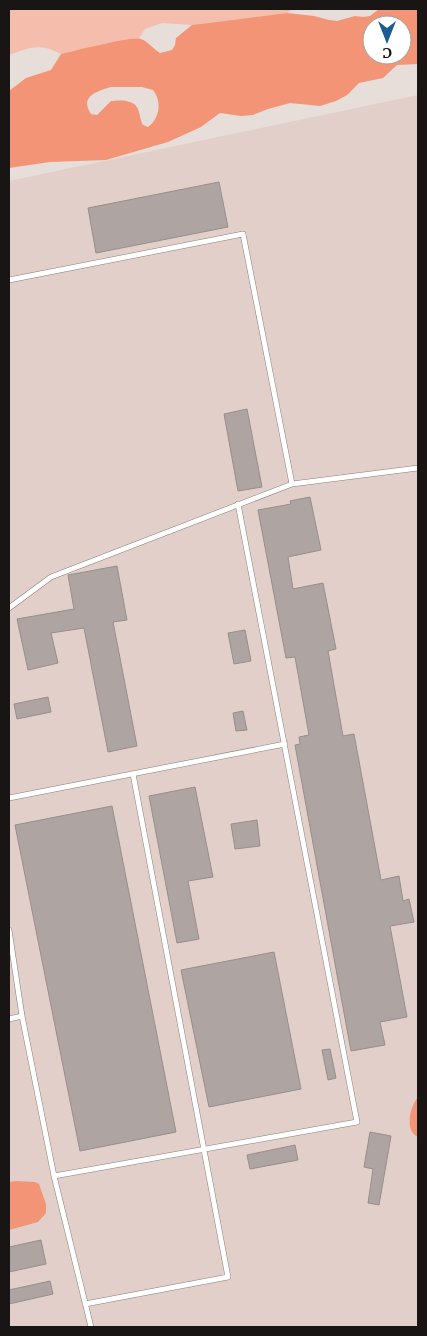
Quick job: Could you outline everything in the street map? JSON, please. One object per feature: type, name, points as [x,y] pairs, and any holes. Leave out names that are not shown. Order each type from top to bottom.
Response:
[{"type":"lane","points":[[9,280],[243,234],[292,484]]},
{"type":"lane","points":[[9,608],[51,577],[292,484],[418,468]]},
{"type":"lane","points":[[54,1176],[357,1122],[238,504]]},
{"type":"lane","points":[[9,798],[284,744]]},
{"type":"lane","points":[[86,1304],[228,1277],[133,774]]},
{"type":"lane","points":[[9,930],[22,1016],[54,1176],[91,1327]]},
{"type":"lane","points":[[9,1019],[22,1016]]},
{"type":"shaded area","points":[[9,9],[294,9],[287,13],[192,25],[162,23],[145,29],[139,38],[107,43],[61,54],[47,48],[35,47],[9,55]]},
{"type":"shaded area","points":[[379,9],[418,9],[418,64],[412,64],[412,15],[371,15]]},
{"type":"shaded area","points":[[287,13],[337,21],[355,16],[362,17],[362,65],[397,65],[383,78],[359,83],[347,95],[336,101],[320,106],[290,103],[253,115],[241,116],[220,113],[201,127],[168,142],[106,160],[50,162],[9,168],[9,91],[26,78],[51,70],[61,54],[135,39],[144,40],[160,53],[172,50],[176,38],[192,25]],"holes":[[[111,87],[142,87],[153,90],[159,104],[155,119],[148,127],[143,125],[138,109],[133,103],[118,100],[111,101],[97,115],[91,114],[88,108],[87,103],[92,95]]]},
{"type":"shaded area","points":[[418,95],[418,1327],[9,1327],[9,181]]},
{"type":"shaded area","points":[[418,1097],[418,1137],[411,1129],[410,1118]]},
{"type":"shaded area","points":[[9,1182],[39,1184],[46,1204],[46,1213],[38,1222],[9,1230]]},
{"type":"building","points":[[219,182],[228,227],[96,253],[88,208]]},
{"type":"building","points":[[247,409],[262,487],[238,491],[224,414]]},
{"type":"building","points":[[310,497],[321,550],[288,557],[293,589],[323,583],[336,649],[328,651],[343,736],[354,734],[381,880],[399,876],[403,901],[409,899],[414,922],[390,926],[407,1017],[380,1022],[385,1045],[351,1051],[295,745],[300,744],[299,737],[309,735],[295,657],[286,658],[258,510],[291,504],[290,501]]},
{"type":"building","points":[[117,566],[127,620],[113,622],[137,746],[108,752],[84,628],[51,633],[58,663],[28,670],[17,619],[74,609],[68,575]]},
{"type":"building","points":[[245,630],[251,661],[234,664],[228,633]]},
{"type":"building","points":[[48,697],[51,712],[17,719],[14,704]]},
{"type":"building","points":[[243,711],[247,730],[236,731],[233,713]]},
{"type":"building","points":[[195,787],[213,877],[188,881],[199,939],[177,943],[149,796]]},
{"type":"building","points":[[112,806],[176,1132],[80,1151],[15,825]]},
{"type":"building","points":[[257,820],[260,846],[235,849],[231,824]]},
{"type":"building","points":[[274,952],[301,1089],[209,1107],[181,970]]},
{"type":"building","points":[[330,1049],[336,1078],[328,1080],[322,1050]]},
{"type":"building","points":[[370,1132],[391,1136],[379,1205],[368,1203],[373,1169],[364,1167]]},
{"type":"building","points":[[295,1145],[298,1160],[250,1169],[247,1155]]},
{"type":"building","points":[[41,1240],[46,1264],[9,1272],[9,1247]]},
{"type":"building","points":[[50,1281],[53,1294],[9,1304],[9,1290]]}]
